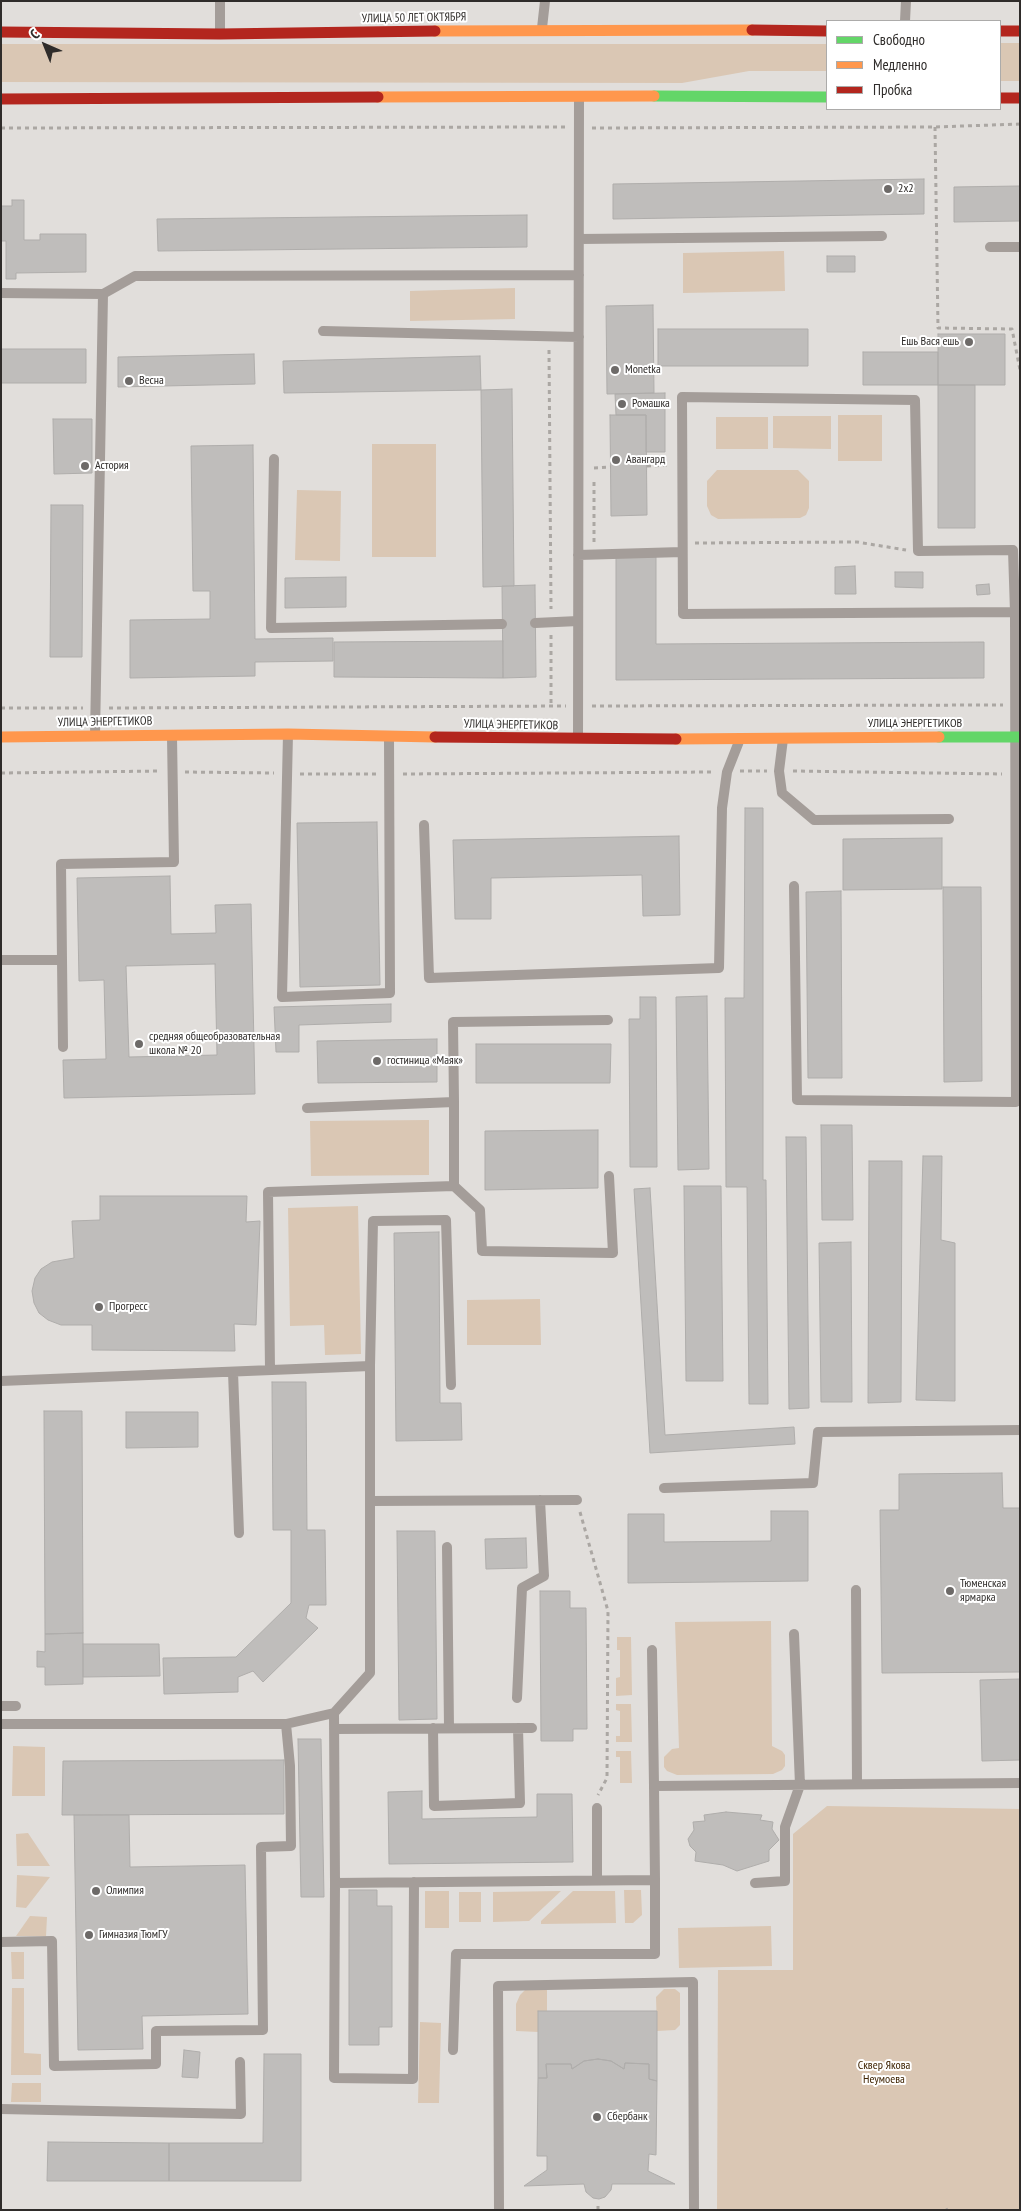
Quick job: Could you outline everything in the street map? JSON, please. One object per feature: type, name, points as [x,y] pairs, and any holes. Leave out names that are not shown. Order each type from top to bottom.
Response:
[{"type":"main road","name":"УЛИЦА 50 ЛЕТ ОКТЯБРЯ","points":[[1,32],[220,34],[542,30],[826,31]]},
{"type":"main road","points":[[1001,32],[1020,31]]},
{"type":"main road","points":[[1,99],[579,96],[826,97]]},
{"type":"main road","points":[[1001,98],[1020,98]]},
{"type":"main road","name":"УЛИЦА ЭНЕРГЕТИКОВ","points":[[1,737],[288,734],[578,739],[1017,737]]},
{"type":"lane","points":[[220,1],[220,34]]},
{"type":"lane","points":[[542,30],[545,1]]},
{"type":"lane","points":[[905,20],[906,1]]},
{"type":"lane","points":[[578,739],[579,96]]},
{"type":"lane","points":[[579,239],[882,236]]},
{"type":"lane","points":[[990,247],[1020,247]]},
{"type":"lane","points":[[1,293],[103,294],[135,276],[579,275]]},
{"type":"lane","points":[[95,737],[103,294]]},
{"type":"lane","points":[[323,331],[579,337]]},
{"type":"lane","points":[[794,886],[797,1100],[1016,1102],[1017,737],[1015,705],[1017,612],[1013,550],[918,551],[915,400],[682,398],[683,614],[1017,612]]},
{"type":"lane","points":[[274,459],[270,628],[502,624]]},
{"type":"lane","points":[[578,555],[682,548]]},
{"type":"lane","points":[[535,623],[578,621]]},
{"type":"lane","points":[[63,1047],[61,864],[174,862],[172,734]]},
{"type":"lane","points":[[288,734],[282,997],[390,993],[388,737]]},
{"type":"lane","points":[[424,825],[429,978],[719,968],[722,808],[728,772],[740,738]]},
{"type":"lane","points":[[783,738],[780,771],[782,793],[814,820],[950,819]]},
{"type":"lane","points":[[1,960],[62,960]]},
{"type":"lane","points":[[454,1186],[452,1022],[608,1020]]},
{"type":"lane","points":[[307,1108],[454,1102]]},
{"type":"lane","points":[[270,1370],[268,1192],[454,1186],[480,1210],[482,1251],[613,1253],[609,1176]]},
{"type":"lane","points":[[1,1724],[286,1724],[334,1713],[370,1673],[370,1366],[373,1221],[446,1220],[451,1385]]},
{"type":"lane","points":[[1,1381],[370,1366]]},
{"type":"lane","points":[[233,1372],[239,1533]]},
{"type":"lane","points":[[664,1488],[813,1483],[818,1432],[1020,1430]]},
{"type":"lane","points":[[517,1698],[522,1588],[544,1576],[540,1500]]},
{"type":"lane","points":[[371,1501],[577,1500]]},
{"type":"lane","points":[[447,1547],[448,1728]]},
{"type":"lane","points":[[856,1590],[857,1784]]},
{"type":"lane","points":[[755,1883],[785,1881],[785,1827],[800,1785],[794,1634]]},
{"type":"lane","points":[[452,2050],[456,1954],[655,1954],[652,1650]]},
{"type":"lane","points":[[1,1706],[16,1706]]},
{"type":"lane","points":[[334,1713],[334,2078],[413,2079],[414,1882]]},
{"type":"lane","points":[[1,1942],[52,1941],[54,2066],[156,2064],[156,2031],[263,2030],[261,1847],[291,1846],[290,1766],[286,1724]]},
{"type":"lane","points":[[433,1728],[434,1806],[520,1804],[518,1728]]},
{"type":"lane","points":[[334,1729],[532,1728]]},
{"type":"lane","points":[[654,1786],[1020,1783]]},
{"type":"lane","points":[[597,1808],[597,1880]]},
{"type":"lane","points":[[335,1883],[655,1880]]},
{"type":"lane","points":[[499,2210],[498,1986],[693,1982],[694,2210]]},
{"type":"lane","points":[[1,2109],[241,2114],[240,2062]]},
{"type":"path","points":[[1,128],[935,127],[1020,124]]},
{"type":"path","points":[[935,127],[938,328],[1012,329],[1020,370]]},
{"type":"path","points":[[549,337],[551,707]]},
{"type":"path","points":[[647,466],[682,465]]},
{"type":"path","points":[[594,468],[610,467]]},
{"type":"path","points":[[682,548],[857,542],[918,551]]},
{"type":"path","points":[[1,708],[1015,705]]},
{"type":"path","points":[[1,773],[174,771],[388,774],[780,771],[1016,774]]},
{"type":"path","points":[[577,1500],[608,1611],[608,1778],[598,1795],[597,1808]]},
{"type":"path","points":[[598,2204],[598,2210]]},
{"type":"green space","points":[[1001,43],[1020,43],[1020,81],[1001,81]]},
{"type":"green space","points":[[1,44],[826,44],[826,71],[749,71],[682,83],[1,82]]},
{"type":"green space","points":[[784,251],[785,291],[683,293],[683,253]]},
{"type":"green space","points":[[515,288],[515,319],[410,321],[410,291]]},
{"type":"green space","points":[[838,415],[882,415],[882,461],[838,461]]},
{"type":"green space","points":[[773,416],[831,416],[831,449],[773,448]]},
{"type":"green space","points":[[716,417],[768,417],[768,449],[716,449]]},
{"type":"green space","points":[[372,444],[436,444],[436,557],[372,557]]},
{"type":"green space","points":[[717,470],[798,470],[809,481],[809,508],[806,515],[800,518],[718,519],[711,515],[707,506],[707,481]]},
{"type":"green space","points":[[297,490],[341,491],[340,561],[295,560]]},
{"type":"green space","points":[[429,1120],[429,1175],[311,1176],[310,1121]]},
{"type":"green space","points":[[358,1206],[361,1354],[325,1355],[324,1325],[290,1326],[288,1208]]},
{"type":"green space","points":[[540,1299],[541,1345],[467,1345],[467,1300]]},
{"type":"green space","points":[[771,1621],[772,1746],[782,1751],[785,1755],[785,1766],[782,1770],[773,1774],[677,1775],[667,1771],[664,1767],[664,1757],[672,1749],[679,1748],[675,1622]]},
{"type":"green space","points":[[617,1637],[631,1637],[632,1695],[616,1696],[616,1678],[620,1677],[620,1650],[617,1650]]},
{"type":"green space","points":[[616,1704],[631,1704],[632,1742],[616,1742],[616,1736],[620,1736],[620,1711],[616,1710]]},
{"type":"green space","points":[[13,1746],[45,1747],[45,1796],[12,1796]]},
{"type":"green space","points":[[616,1751],[631,1751],[632,1783],[620,1783],[620,1757],[616,1757]]},
{"type":"green space","name":"Сквер Якова Неумоева","points":[[827,1806],[1020,1809],[1020,2210],[717,2210],[718,1970],[793,1970],[793,1834]]},
{"type":"green space","points":[[28,1833],[50,1866],[17,1866],[16,1834]]},
{"type":"green space","points":[[17,1875],[50,1877],[26,1908],[16,1907]]},
{"type":"green space","points":[[624,1890],[641,1890],[642,1915],[633,1923],[625,1923]]},
{"type":"green space","points":[[425,1891],[449,1891],[449,1928],[425,1928]]},
{"type":"green space","points":[[561,1891],[529,1921],[493,1922],[493,1892]]},
{"type":"green space","points":[[573,1891],[615,1891],[616,1923],[541,1924],[541,1921]]},
{"type":"green space","points":[[459,1892],[481,1892],[481,1922],[459,1922]]},
{"type":"green space","points":[[30,1916],[47,1917],[46,1936],[16,1936]]},
{"type":"green space","points":[[771,1926],[772,1966],[679,1968],[678,1928]]},
{"type":"green space","points":[[11,1952],[24,1952],[24,1979],[12,1979]]},
{"type":"green space","points":[[12,1988],[24,1988],[24,2053],[41,2054],[41,2075],[11,2075]]},
{"type":"green space","points":[[664,1989],[675,1989],[680,1993],[680,2025],[675,2030],[657,2031],[656,1997]]},
{"type":"green space","points":[[525,1990],[547,1990],[547,2011],[538,2011],[539,2032],[516,2031],[516,2004],[520,1995]]},
{"type":"green space","points":[[420,2022],[441,2023],[439,2103],[418,2103]]},
{"type":"green space","points":[[12,2083],[41,2083],[41,2102],[11,2102]]},
{"type":"building","points":[[924,179],[924,214],[613,219],[613,184]]},
{"type":"building","points":[[1020,186],[1020,221],[954,222],[954,187]]},
{"type":"building","points":[[12,200],[24,200],[24,240],[40,240],[40,234],[86,234],[86,272],[16,273],[16,279],[6,279],[6,241],[1,241],[1,206],[12,206]]},
{"type":"building","points":[[527,215],[527,247],[158,251],[157,219]]},
{"type":"building","points":[[827,256],[855,256],[855,272],[827,272]]},
{"type":"building","points":[[653,305],[654,393],[607,394],[606,306]]},
{"type":"building","points":[[658,329],[808,329],[808,366],[658,366]]},
{"type":"building","points":[[938,334],[1005,334],[1005,385],[938,385]]},
{"type":"building","points":[[1,349],[86,349],[86,383],[1,383]]},
{"type":"building","points":[[863,352],[938,352],[938,385],[863,385]]},
{"type":"building","points":[[254,354],[255,384],[118,387],[118,357]]},
{"type":"building","points":[[480,356],[481,390],[284,393],[283,361]]},
{"type":"building","points":[[938,385],[975,385],[975,528],[938,528]]},
{"type":"building","points":[[512,389],[514,586],[483,587],[481,390]]},
{"type":"building","points":[[665,393],[665,452],[646,452],[646,415],[616,415],[615,394]]},
{"type":"building","points":[[610,415],[646,415],[647,515],[611,516]]},
{"type":"building","points":[[53,419],[92,419],[92,473],[54,474]]},
{"type":"building","points":[[253,445],[255,639],[333,638],[333,661],[255,662],[255,676],[130,678],[130,620],[210,619],[210,591],[193,591],[191,446]]},
{"type":"building","points":[[51,505],[83,505],[82,657],[50,657]]},
{"type":"building","points":[[616,557],[656,557],[656,644],[984,642],[984,678],[616,680]]},
{"type":"building","points":[[855,566],[856,594],[835,594],[835,567]]},
{"type":"building","points":[[895,572],[923,572],[923,588],[895,587]]},
{"type":"building","points":[[346,577],[346,607],[285,608],[285,578]]},
{"type":"building","points":[[989,584],[990,594],[977,595],[976,585]]},
{"type":"building","points":[[535,585],[536,677],[503,678],[502,586]]},
{"type":"building","points":[[503,641],[503,678],[334,677],[334,642]]},
{"type":"building","points":[[745,808],[763,808],[763,1180],[766,1180],[768,1404],[749,1404],[747,1187],[726,1187],[725,998],[744,998]]},
{"type":"building","points":[[377,822],[380,985],[300,987],[297,823]]},
{"type":"building","points":[[679,836],[680,915],[643,916],[642,875],[491,878],[491,919],[455,919],[453,840]]},
{"type":"building","points":[[942,838],[942,889],[843,890],[843,839]]},
{"type":"building","points":[[170,876],[171,934],[216,933],[215,905],[251,904],[255,1094],[64,1098],[63,1060],[106,1059],[104,980],[79,981],[77,878]],"holes":[[[215,964],[217,1055],[129,1057],[126,966]]]},
{"type":"building","points":[[943,887],[981,887],[982,1081],[944,1082]]},
{"type":"building","points":[[841,891],[842,1078],[808,1078],[806,892]]},
{"type":"building","points":[[707,996],[709,1169],[678,1170],[676,997]]},
{"type":"building","points":[[640,997],[656,997],[657,1167],[630,1167],[629,1019],[640,1019]]},
{"type":"building","points":[[391,1004],[391,1022],[299,1025],[299,1052],[276,1052],[274,1007]]},
{"type":"building","name":"гостиница «Маяк»","points":[[437,1039],[437,1082],[318,1083],[317,1041]]},
{"type":"building","points":[[476,1044],[611,1044],[610,1083],[476,1083]]},
{"type":"building","points":[[821,1125],[852,1125],[853,1220],[822,1220]]},
{"type":"building","points":[[598,1130],[598,1188],[485,1190],[485,1131]]},
{"type":"building","points":[[786,1137],[806,1137],[809,1408],[789,1409]]},
{"type":"building","points":[[923,1156],[942,1156],[941,1240],[955,1243],[955,1401],[916,1400]]},
{"type":"building","points":[[869,1161],[902,1161],[901,1402],[868,1403]]},
{"type":"building","points":[[684,1186],[721,1186],[723,1381],[686,1381]]},
{"type":"building","points":[[650,1188],[665,1435],[794,1427],[795,1444],[650,1453],[634,1189]]},
{"type":"building","points":[[100,1196],[247,1196],[246,1222],[260,1221],[256,1325],[234,1324],[235,1351],[92,1350],[92,1325],[61,1325],[48,1320],[39,1313],[34,1303],[32,1291],[35,1278],[41,1269],[52,1262],[74,1258],[72,1221],[100,1220]]},
{"type":"building","points":[[439,1232],[440,1403],[461,1403],[462,1440],[396,1441],[394,1233]]},
{"type":"building","points":[[851,1242],[852,1402],[821,1402],[819,1243]]},
{"type":"building","points":[[272,1382],[306,1382],[307,1530],[325,1530],[326,1605],[309,1605],[306,1618],[318,1628],[263,1682],[253,1671],[238,1677],[238,1692],[164,1694],[163,1658],[236,1657],[291,1603],[291,1530],[273,1530]]},
{"type":"building","points":[[44,1411],[82,1411],[83,1633],[45,1634]]},
{"type":"building","points":[[126,1412],[198,1412],[198,1447],[126,1448]]},
{"type":"building","name":"Тюменская ярмарка","points":[[1002,1473],[1003,1508],[1020,1508],[1020,1672],[882,1673],[880,1510],[899,1510],[899,1474]]},
{"type":"building","points":[[771,1511],[808,1511],[808,1581],[628,1583],[628,1514],[664,1514],[664,1542],[771,1541]]},
{"type":"building","points":[[397,1531],[435,1531],[437,1719],[399,1720]]},
{"type":"building","points":[[526,1538],[527,1568],[486,1569],[485,1539]]},
{"type":"building","points":[[540,1591],[570,1591],[570,1608],[586,1608],[587,1729],[573,1729],[573,1741],[541,1741]]},
{"type":"building","points":[[83,1633],[83,1684],[45,1685],[45,1667],[37,1667],[37,1651],[45,1652],[45,1634]]},
{"type":"building","points":[[83,1644],[159,1644],[160,1676],[83,1677]]},
{"type":"building","points":[[1020,1679],[1020,1760],[982,1761],[980,1680]]},
{"type":"building","points":[[298,1739],[321,1739],[324,1897],[301,1897]]},
{"type":"building","points":[[284,1760],[284,1814],[62,1815],[63,1761]]},
{"type":"building","points":[[422,1791],[422,1819],[537,1817],[537,1794],[572,1794],[573,1862],[389,1864],[388,1792]]},
{"type":"building","points":[[726,1812],[762,1815],[760,1820],[773,1822],[772,1829],[779,1840],[769,1850],[769,1861],[737,1871],[723,1865],[695,1861],[696,1852],[690,1846],[688,1839],[694,1830],[693,1822],[705,1821],[704,1815]]},
{"type":"building","points":[[74,1815],[129,1815],[130,1867],[245,1865],[248,2014],[142,2016],[143,2049],[78,2050]]},
{"type":"building","points":[[349,1890],[377,1890],[377,1906],[392,1906],[392,2027],[379,2027],[379,2045],[349,2045]]},
{"type":"building","points":[[538,2011],[657,2011],[657,2081],[649,2079],[649,2064],[625,2063],[624,2069],[611,2061],[598,2059],[584,2061],[572,2069],[571,2064],[546,2064],[547,2078],[538,2078]]},
{"type":"building","points":[[184,2050],[200,2052],[198,2078],[182,2077]]},
{"type":"building","points":[[264,2054],[301,2054],[301,2181],[169,2181],[169,2143],[263,2143]]},
{"type":"building","name":"Сбербанк","points":[[598,2059],[611,2061],[624,2069],[625,2063],[649,2064],[649,2079],[657,2081],[656,2155],[649,2154],[648,2171],[675,2184],[612,2184],[611,2190],[605,2197],[599,2199],[593,2198],[586,2192],[584,2184],[524,2186],[547,2170],[547,2156],[537,2156],[538,2078],[547,2078],[546,2064],[571,2064],[572,2069],[584,2061]]},
{"type":"building","points":[[48,2142],[169,2143],[169,2181],[47,2181]]},
{"type":"traffic: fast","points":[[654,96],[826,97]]},
{"type":"traffic: fast","points":[[939,737],[1020,737]]},
{"type":"traffic: slow","points":[[435,31],[752,30]]},
{"type":"traffic: slow","points":[[378,97],[654,96]]},
{"type":"traffic: slow","points":[[1,737],[288,734],[435,737]]},
{"type":"traffic: slow","points":[[676,739],[939,737]]},
{"type":"traffic: jam","points":[[752,30],[826,31]]},
{"type":"traffic: jam","points":[[1,32],[220,34],[435,31]]},
{"type":"traffic: jam","points":[[1001,31],[1020,31]]},
{"type":"traffic: jam","points":[[1,99],[378,97]]},
{"type":"traffic: jam","points":[[1001,98],[1020,98]]},
{"type":"traffic: jam","points":[[435,737],[676,739]]},
{"type":"place","name":"2х2","points":[[888,189]]},
{"type":"place","name":"Ешь Вася ешь","points":[[969,342]]},
{"type":"place","name":"Monetka","points":[[615,370]]},
{"type":"place","name":"Весна","points":[[129,381]]},
{"type":"place","name":"Ромашка","points":[[622,404]]},
{"type":"place","name":"Авангард","points":[[616,460]]},
{"type":"place","name":"Астория","points":[[85,466]]},
{"type":"place","name":"средняя общеобразовательная школа № 20","points":[[139,1044]]},
{"type":"place","name":"гостиница «Маяк»","points":[[377,1061]]},
{"type":"place","name":"Прогресс","points":[[99,1307]]},
{"type":"place","name":"Тюменская ярмарка","points":[[950,1591]]},
{"type":"place","name":"Олимпия","points":[[96,1891]]},
{"type":"place","name":"Гимназия ТюмГУ","points":[[89,1935]]},
{"type":"place","name":"Сбербанк","points":[[597,2117]]}]
